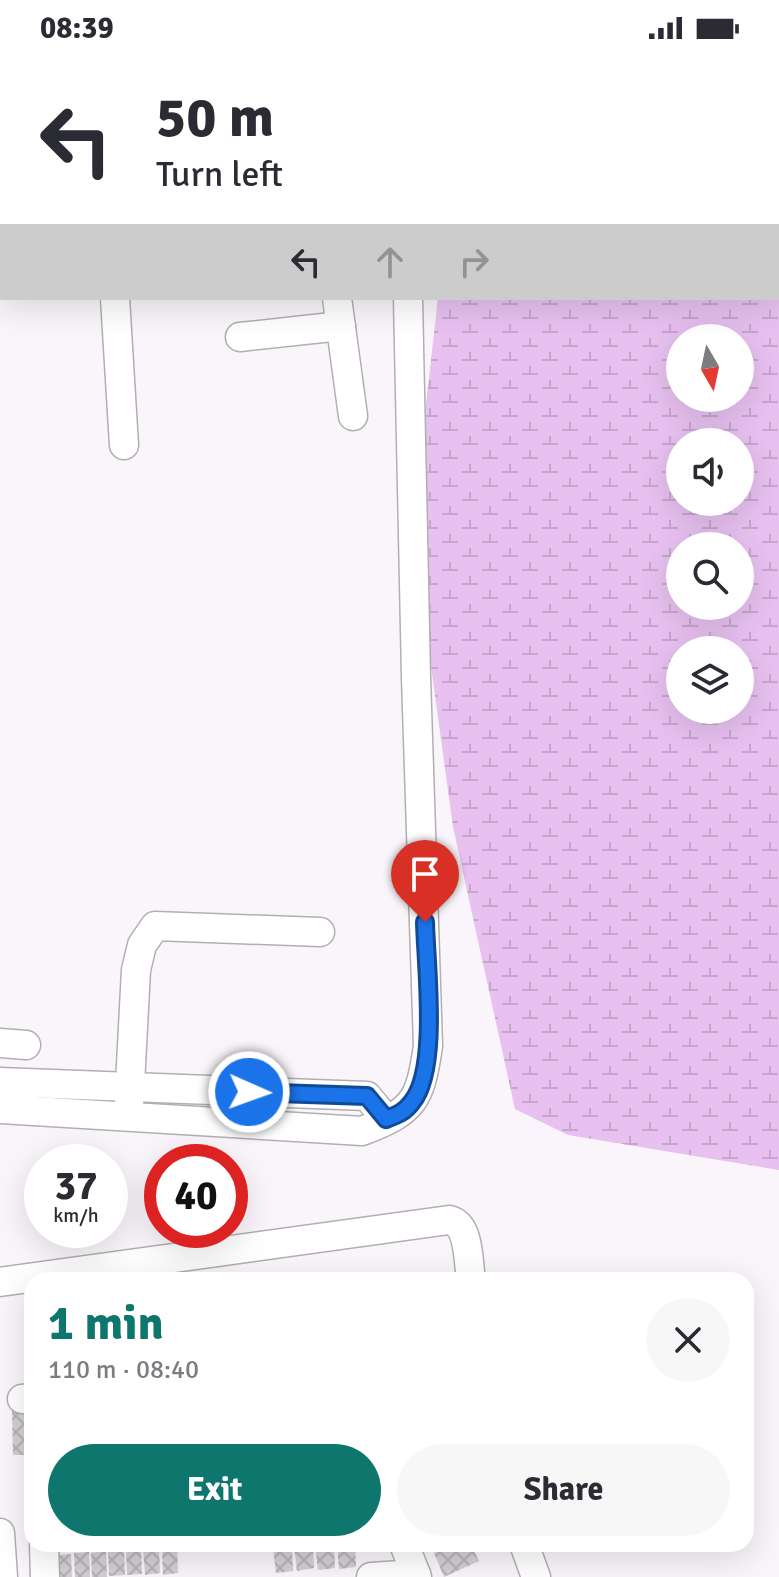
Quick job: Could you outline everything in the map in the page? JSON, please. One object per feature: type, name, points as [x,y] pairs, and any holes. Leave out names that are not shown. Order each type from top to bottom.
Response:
[{"type":"street","points":[[115,300],[124,445]]},
{"type":"street","points":[[337,300],[353,416]]},
{"type":"street","points":[[0,1109],[362,1131],[400,1115],[414,1101],[423,1079],[428,1046],[408,300]]},
{"type":"street","points":[[240,337],[341,326]]},
{"type":"street","points":[[128,1117],[136,970],[142,945],[155,926],[320,932]]},
{"type":"street","points":[[0,1082],[367,1096],[386,1119]]},
{"type":"street","points":[[72,1272],[449,1220],[462,1227],[470,1272]]},
{"type":"street","points":[[0,1282],[24,1279]]},
{"type":"street","points":[[0,1533],[3,1577]]},
{"type":"street","points":[[44,1552],[45,1577]]},
{"type":"street","points":[[371,1577],[417,1576],[407,1552]]},
{"type":"street","points":[[527,1552],[536,1577]]},
{"type":"green space","points":[[438,300],[779,300],[779,1170],[568,1135],[515,1109],[453,827],[412,527]]},
{"type":"building","points":[[24,1409],[24,1455],[13,1455],[12,1410]]},
{"type":"building","points":[[89,1552],[90,1577],[75,1577],[74,1553]]},
{"type":"building","points":[[106,1552],[107,1577],[92,1577],[91,1553]]},
{"type":"building","points":[[108,1552],[124,1552],[125,1575],[109,1576]]},
{"type":"building","points":[[126,1552],[141,1552],[142,1574],[127,1575]]},
{"type":"building","points":[[143,1552],[159,1552],[160,1573],[145,1575]]},
{"type":"building","points":[[162,1552],[177,1552],[178,1573],[163,1575]]},
{"type":"building","points":[[273,1552],[292,1552],[293,1571],[276,1573]]},
{"type":"building","points":[[295,1552],[313,1552],[314,1568],[297,1571]]},
{"type":"building","points":[[316,1552],[334,1552],[335,1568],[318,1570]]},
{"type":"building","points":[[338,1552],[355,1552],[356,1567],[339,1569]]},
{"type":"building","points":[[475,1552],[479,1561],[444,1577],[434,1553]]},
{"type":"building","points":[[71,1554],[72,1577],[57,1577],[56,1555]]},
{"type":"route","points":[[249,1092],[367,1096],[386,1119],[400,1115],[414,1101],[423,1079],[428,1046],[425,922]]}]
